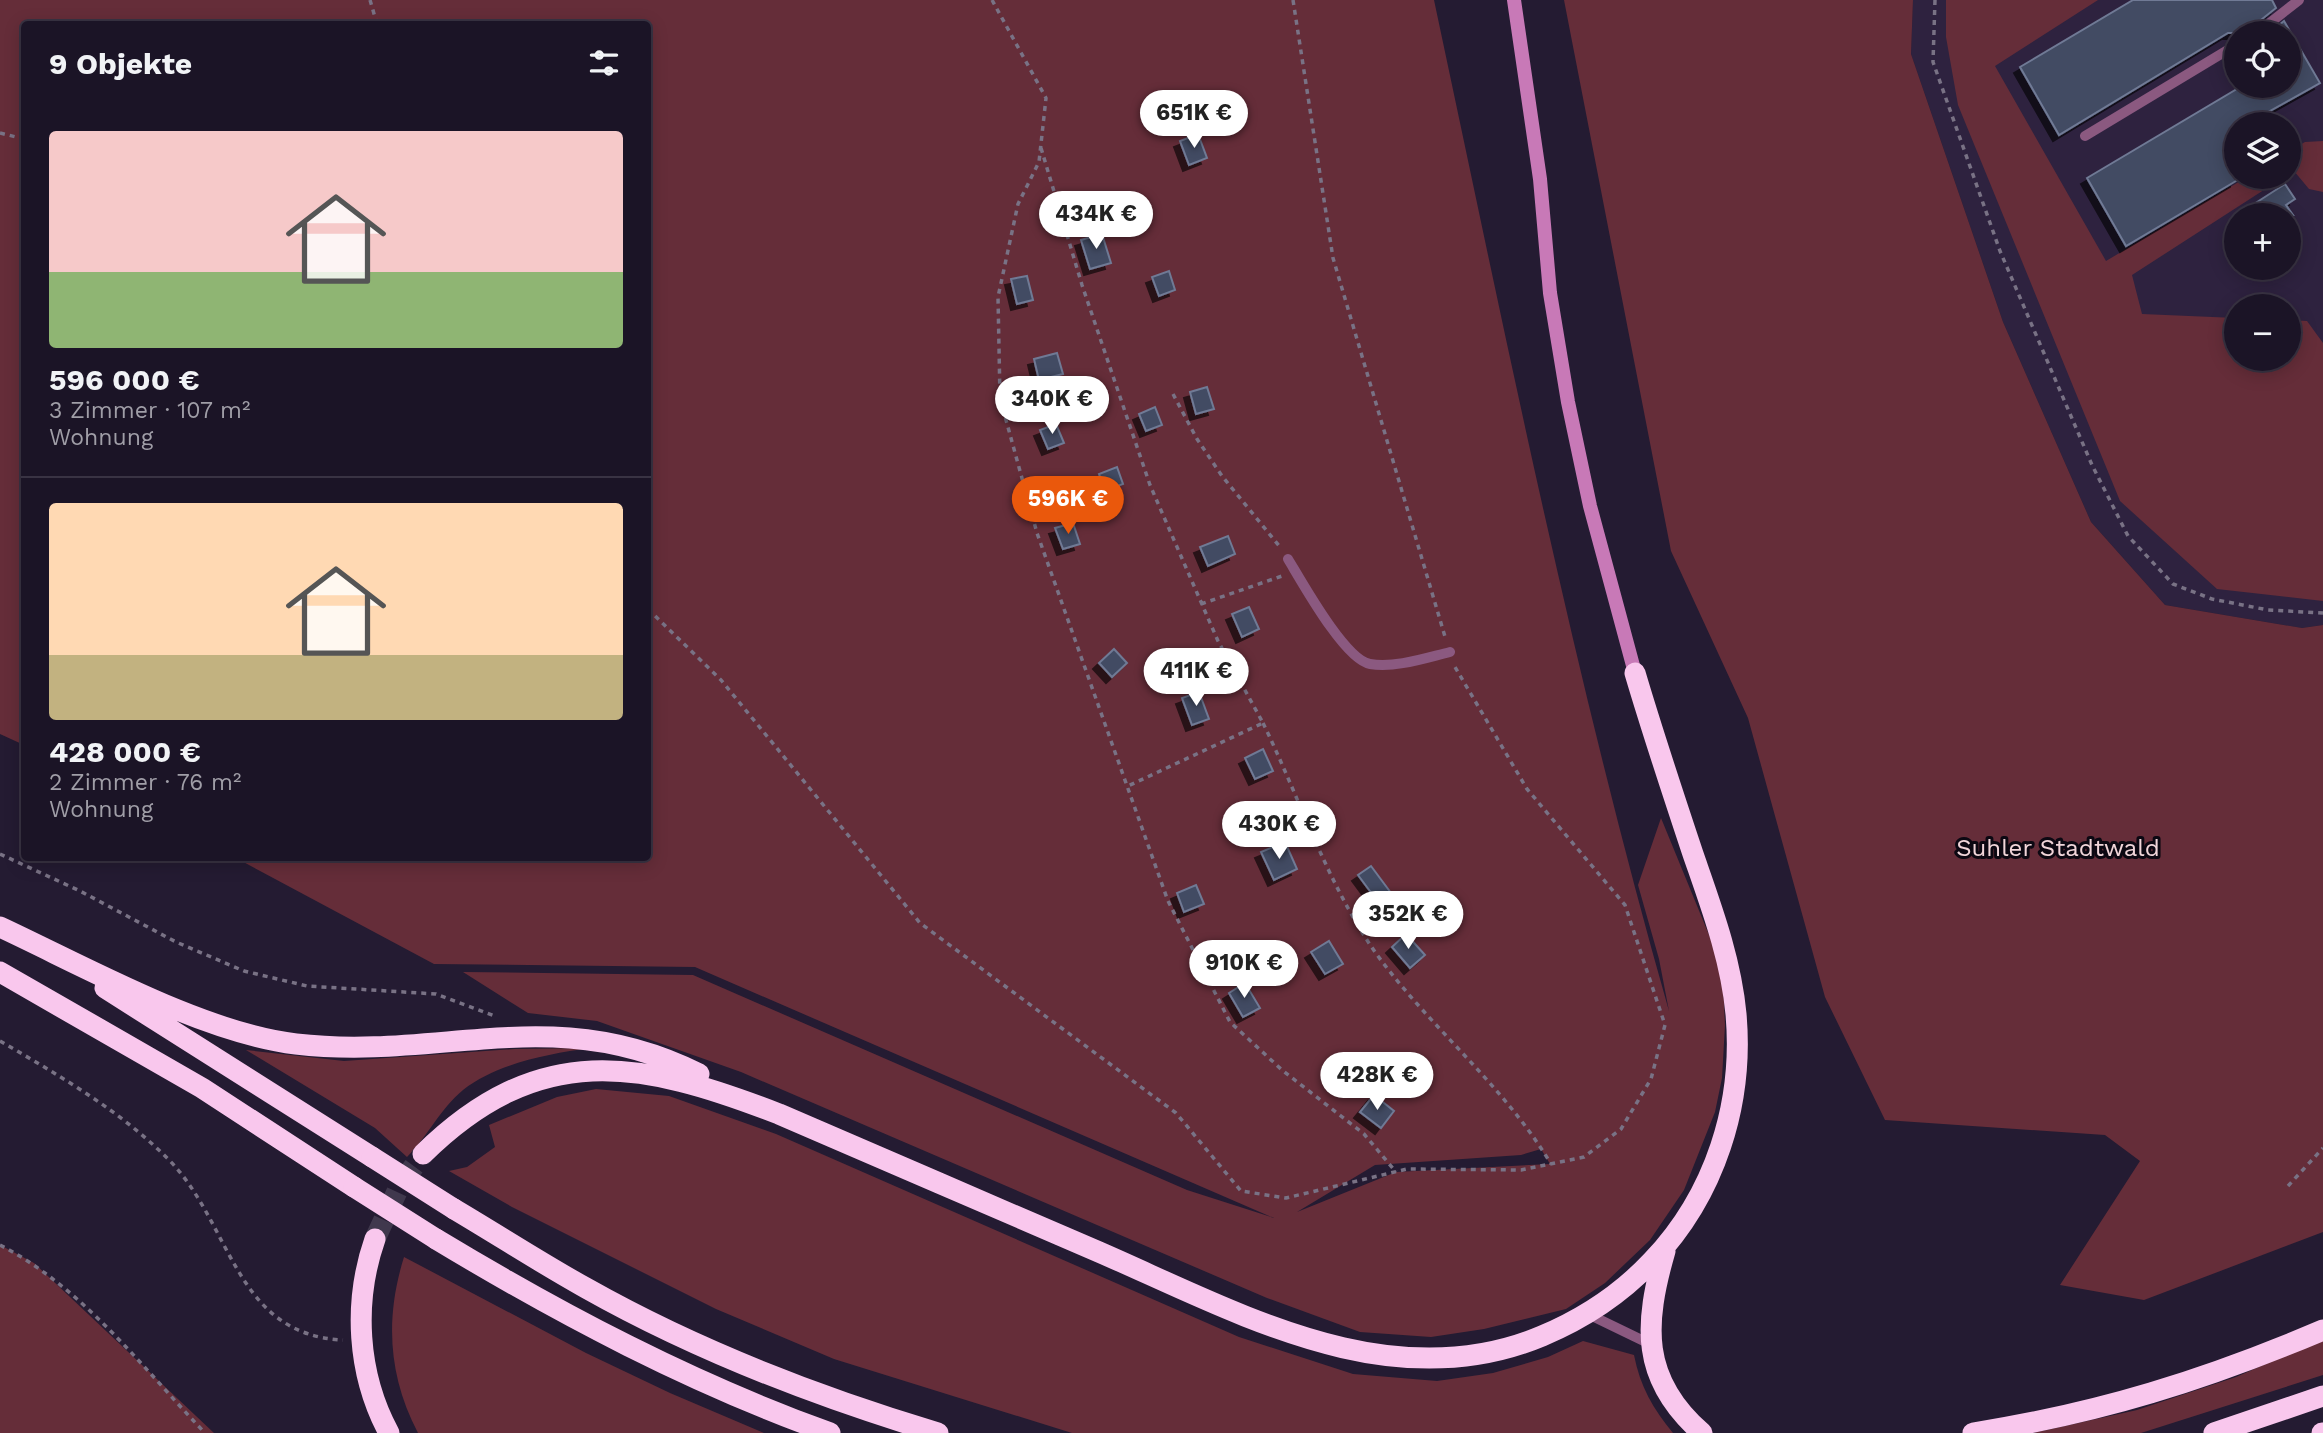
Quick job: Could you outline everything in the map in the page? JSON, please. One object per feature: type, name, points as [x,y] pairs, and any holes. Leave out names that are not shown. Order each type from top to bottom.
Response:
[{"type":"highway","points":[[423,1154],[459,1121],[492,1099],[536,1081],[578,1072],[620,1070],[659,1074],[723,1092],[779,1114],[1230,1309],[1344,1349],[1408,1359],[1475,1355],[1536,1339],[1588,1314],[1627,1285],[1666,1245],[1703,1188],[1721,1147],[1733,1096],[1737,1021],[1731,978],[1718,928],[1635,673]]},
{"type":"highway","points":[[0,928],[178,1009],[265,1040],[361,1046],[501,1036],[587,1038],[660,1057],[779,1114]]},
{"type":"highway","points":[[0,928],[66,964],[163,1023],[454,1209],[587,1289],[692,1340],[808,1389],[938,1433]]},
{"type":"highway","points":[[0,972],[202,1088],[436,1240],[597,1332],[679,1372],[830,1433]]},
{"type":"highway","points":[[375,1239],[364,1279],[362,1340],[371,1393],[389,1433]]},
{"type":"highway","points":[[1666,1245],[1653,1301],[1650,1344],[1656,1372],[1665,1390],[1675,1405],[1702,1433]]},
{"type":"highway","points":[[1973,1433],[2043,1422],[2134,1400],[2232,1368],[2323,1330]]},
{"type":"highway","points":[[2214,1433],[2323,1396]]},
{"type":"main road","points":[[1514,0],[1540,179],[1550,293],[1568,402],[1590,506],[1635,673]]},
{"type":"lane","points":[[2272,21],[2299,0]]},
{"type":"lane","points":[[2085,136],[2224,52]]},
{"type":"lane","points":[[1288,559],[1343,646],[1367,664],[1402,664],[1450,652]]},
{"type":"lane","points":[[1588,1314],[1650,1344]]},
{"type":"path","points":[[370,0],[376,21]]},
{"type":"path","points":[[992,0],[1046,99],[1039,162],[1018,204],[999,297],[1000,398],[1037,533],[1168,901],[1230,1022],[1282,1070],[1364,1134],[1396,1172]]},
{"type":"path","points":[[651,612],[721,680],[920,923],[1175,1113],[1241,1191],[1286,1198],[1407,1169],[1521,1170],[1584,1157],[1622,1129],[1650,1079],[1665,1025],[1625,905],[1527,789],[1454,666],[1333,258],[1293,0]]},
{"type":"path","points":[[1935,0],[1933,62],[1996,239],[2092,465],[2128,536],[2174,584],[2212,599],[2268,610],[2323,613]]},
{"type":"path","points":[[0,133],[21,138]]},
{"type":"path","points":[[1041,146],[1082,285],[1150,485],[1217,641],[1263,723],[1316,846],[1356,922],[1392,974],[1508,1102],[1533,1132],[1551,1164]]},
{"type":"path","points":[[1173,394],[1197,439],[1222,476],[1252,510],[1288,559]]},
{"type":"path","points":[[1201,604],[1295,571]]},
{"type":"path","points":[[1128,786],[1263,723]]},
{"type":"path","points":[[0,854],[80,891],[176,942],[244,971],[307,986],[436,994],[503,1020]]},
{"type":"path","points":[[0,1041],[118,1116],[171,1163],[200,1202],[256,1297],[275,1318],[314,1337],[362,1340]]},
{"type":"path","points":[[2288,1186],[2323,1148]]},
{"type":"path","points":[[0,1245],[34,1263],[111,1330],[205,1433]]},
{"type":"shaded area","points":[[1913,0],[2323,0],[2323,625],[2302,628],[2165,605],[2091,522],[2003,322],[1911,54]]},
{"type":"green space","points":[[0,0],[1434,0],[1572,634],[1602,760],[1669,1011],[1659,959],[1638,885],[1661,818],[1716,952],[1723,981],[1725,1025],[1722,1078],[1715,1112],[1684,1190],[1650,1240],[1605,1283],[1566,1309],[1484,1329],[1431,1337],[1360,1332],[1267,1298],[741,1072],[597,1021],[528,1013],[463,972],[693,975],[1187,1190],[1274,1218],[695,967],[434,964],[242,861],[651,861],[651,21],[21,21],[21,744],[0,734]],"holes":[[[1541,1149],[1550,1164],[1396,1172],[1297,1212],[1375,1165],[1521,1155]]]},
{"type":"green space","name":"Suhler Stadtwald","points":[[1564,0],[1913,0],[1911,54],[2003,322],[2091,522],[2165,605],[2302,628],[2323,625],[2323,1232],[2144,1300],[2060,1285],[2140,1161],[2105,1135],[1885,1120],[1825,997],[1748,718],[1671,551]]},
{"type":"green space","points":[[1946,0],[2098,0],[1995,66],[2106,261],[2227,189],[2265,189],[2244,203],[2224,203],[2224,216],[2132,275],[2142,314],[2224,317],[2224,371],[2301,371],[2301,321],[2307,321],[2323,343],[2323,601],[2217,589],[2120,501],[1958,105],[1946,37]]},
{"type":"green space","points":[[2323,141],[2323,192],[2309,189],[2301,179],[2301,144]]},
{"type":"green space","points":[[590,1048],[524,1061],[477,1081],[455,1097],[407,1157],[375,1128],[246,1050],[344,1061],[515,1049]]},
{"type":"green space","points":[[596,1089],[669,1096],[776,1134],[1239,1337],[1353,1374],[1437,1381],[1493,1373],[1548,1357],[1583,1341],[1634,1355],[1648,1397],[1673,1433],[1072,1433],[834,1359],[716,1309],[512,1207],[449,1171],[467,1167],[495,1147],[489,1125],[557,1097]]},
{"type":"green space","points":[[0,1245],[34,1263],[214,1433],[0,1433]]},
{"type":"green space","points":[[404,1257],[586,1353],[764,1433],[418,1433],[400,1390],[393,1347],[394,1302]]},
{"type":"green space","points":[[2323,1339],[2323,1375],[2141,1433],[2033,1433],[2137,1410],[2236,1377]]},
{"type":"building","points":[[2133,0],[2272,0],[2276,8],[2260,21],[2224,21],[2224,35],[2059,135],[2020,67]]},
{"type":"building","points":[[2301,50],[2320,83],[2301,94]]},
{"type":"building","points":[[2224,97],[2293,98],[2268,112],[2224,112],[2224,188],[2126,246],[2087,178]]},
{"type":"building","points":[[1198,134],[1207,158],[1189,165],[1180,141]]},
{"type":"building","points":[[2277,189],[2288,189],[2295,199],[2289,203],[2256,203]]},
{"type":"building","points":[[1102,234],[1111,263],[1090,269],[1081,240]]},
{"type":"building","points":[[1169,271],[1175,290],[1159,296],[1152,277]]},
{"type":"building","points":[[1027,276],[1033,300],[1017,304],[1011,279]]},
{"type":"building","points":[[1057,353],[1063,374],[1039,380],[1034,359]]},
{"type":"building","points":[[1207,387],[1214,409],[1196,414],[1190,392]]},
{"type":"building","points":[[1155,407],[1162,425],[1146,431],[1139,414]]},
{"type":"building","points":[[1056,424],[1064,443],[1048,449],[1040,430]]},
{"type":"building","points":[[1117,467],[1123,484],[1105,491],[1099,474]]},
{"type":"building","points":[[1073,523],[1080,544],[1063,549],[1055,528]]},
{"type":"building","points":[[1228,536],[1235,554],[1208,566],[1200,547]]},
{"type":"building","points":[[1249,607],[1259,629],[1242,637],[1232,614]]},
{"type":"building","points":[[1114,649],[1127,663],[1112,677],[1099,663]]},
{"type":"building","points":[[1199,692],[1209,719],[1192,725],[1182,698]]},
{"type":"building","points":[[1263,749],[1273,771],[1255,779],[1245,758]]},
{"type":"building","points":[[1285,842],[1297,869],[1274,880],[1261,852]]},
{"type":"building","points":[[1371,866],[1391,893],[1378,902],[1358,875]]},
{"type":"building","points":[[1196,885],[1204,904],[1184,912],[1177,893]]},
{"type":"building","points":[[1406,934],[1425,955],[1410,968],[1392,947]]},
{"type":"building","points":[[1329,941],[1343,964],[1325,974],[1311,952]]},
{"type":"building","points":[[1245,983],[1260,1008],[1243,1017],[1229,993]]},
{"type":"building","points":[[1374,1095],[1394,1111],[1381,1128],[1360,1112]]},
{"type":"tunnel","points":[[375,1239],[400,1185],[423,1154]]}]
